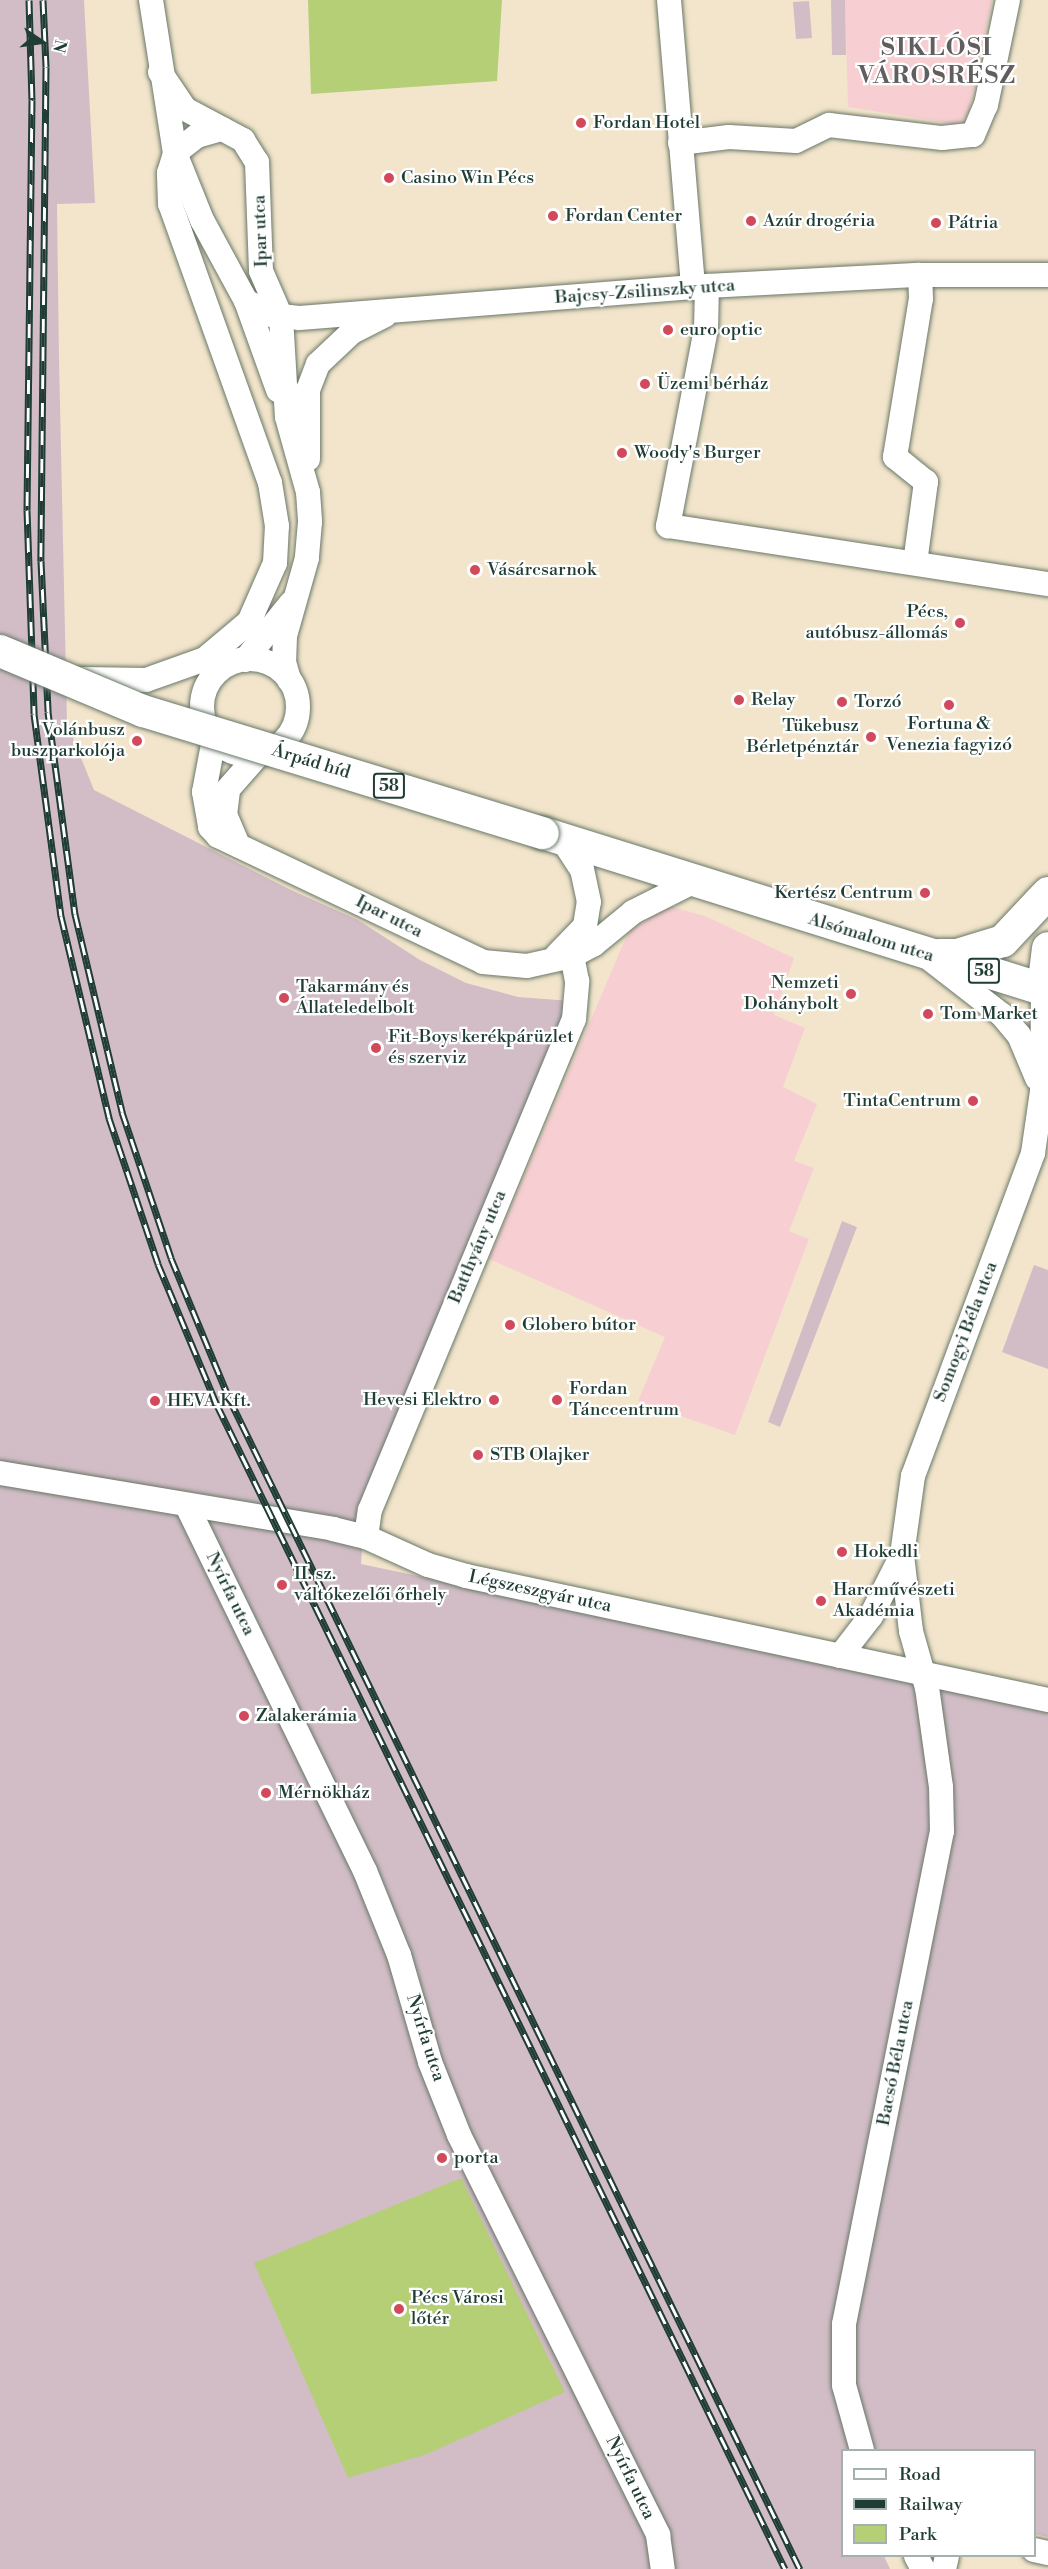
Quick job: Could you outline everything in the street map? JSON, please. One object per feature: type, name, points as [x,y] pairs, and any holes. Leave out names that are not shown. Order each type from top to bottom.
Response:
[{"type":"main road","name":"Árpád híd","points":[[0,651],[143,711],[695,881]]},
{"type":"main road","name":"Alsómalom utca","points":[[695,881],[924,955],[1046,990]]},
{"type":"main road","points":[[924,955],[957,955],[1003,941],[1048,893]]},
{"type":"main road","points":[[1046,990],[1048,948]]},
{"type":"street","name":"Ipar utca","points":[[151,0],[160,72],[176,153],[202,220],[246,301],[288,417],[294,452],[308,492],[307,558],[293,601],[283,649],[289,680],[298,706],[293,728],[279,746],[258,755],[228,789],[225,815],[238,844]]},
{"type":"street","points":[[669,0],[680,143],[706,329],[668,526],[1048,584]]},
{"type":"street","points":[[680,143],[729,137],[796,141],[829,125],[942,138],[973,135],[986,105],[1008,0]]},
{"type":"street","name":"Ipar utca","points":[[160,72],[185,110],[243,140],[257,162],[261,271],[290,317],[288,417]]},
{"type":"street","points":[[57,675],[100,682],[131,682],[183,668],[225,645],[259,606],[275,563],[275,509],[258,446],[170,204],[169,172],[176,153],[196,136],[222,129]]},
{"type":"street","points":[[915,563],[926,482],[895,457],[921,299],[920,275]]},
{"type":"street","name":"Bajcsy-Zsilinszky utca","points":[[246,301],[290,317],[700,287],[920,275],[1048,275]]},
{"type":"street","points":[[308,492],[308,390],[318,364],[352,332],[399,309]]},
{"type":"street","name":"Ipar utca","points":[[293,601],[244,660],[220,670],[207,687],[202,710],[214,739],[204,792],[207,816],[219,836],[475,959],[507,967],[546,964],[572,956],[593,945],[633,912],[695,881]]},
{"type":"street","points":[[244,660],[270,664],[289,680]]},
{"type":"street","points":[[214,739],[234,753],[258,755]]},
{"type":"street","points":[[546,964],[577,938],[588,916],[582,870],[552,836]]},
{"type":"street","points":[[924,955],[1011,1025],[1042,1091]]},
{"type":"street","name":"Batthyány utca","points":[[366,1537],[370,1510],[574,1019],[578,981],[572,956]]},
{"type":"street","name":"Somogyi Béla utca","points":[[923,1675],[911,1631],[902,1555],[913,1476],[1033,1153],[1042,1091],[1046,990]]},
{"type":"street","name":"Légszeszgyár utca","points":[[0,1473],[366,1537],[428,1565],[466,1576],[1048,1700]]},
{"type":"street","name":"Nyírfa utca","points":[[187,1506],[365,1871],[399,1955],[430,2062],[459,2135],[658,2535],[663,2569]]},
{"type":"street","points":[[840,1656],[871,1616],[902,1555]]},
{"type":"street","name":"Bacsó Béla utca","points":[[860,2449],[844,2385],[844,2324],[942,1831],[941,1787],[923,1675]]},
{"type":"shaded area","points":[[0,0],[84,0],[95,203],[57,204],[67,723],[94,790],[291,890],[358,920],[420,960],[466,983],[518,997],[571,1001],[365,1508],[361,1564],[1048,1709],[1048,2537],[1036,2534],[1036,2449],[841,2449],[841,2557],[884,2557],[890,2569],[0,2569]]},
{"type":"shaded area","points":[[831,0],[845,0],[846,55],[832,55]]},
{"type":"shaded area","points":[[845,0],[992,0],[969,111],[962,121],[954,124],[848,107]]},
{"type":"shaded area","points":[[809,1],[812,38],[796,39],[793,2]]},
{"type":"shaded area","points":[[669,906],[705,916],[794,958],[774,1015],[805,1028],[783,1087],[817,1104],[794,1161],[814,1168],[789,1231],[809,1239],[735,1435],[638,1401],[665,1337],[489,1259],[624,942],[631,930]]},
{"type":"shaded area","points":[[842,1221],[857,1227],[780,1427],[768,1422]]},
{"type":"shaded area","points":[[1034,1265],[1048,1270],[1048,1369],[1002,1352]]},
{"type":"green space","points":[[308,0],[502,0],[497,81],[311,94]]},
{"type":"green space","name":"Pécs Városi lőtér","points":[[461,2178],[565,2392],[427,2454],[348,2478],[254,2263]]},
{"type":"railway","points":[[29,0],[32,100],[27,510],[34,714],[61,916],[109,1118],[158,1264],[217,1405],[785,2569]]},
{"type":"railway","points":[[43,0],[46,67],[41,561],[48,712],[75,914],[122,1112],[171,1258],[229,1398],[800,2569]]},
{"type":"place","name":"Fordan Hotel","points":[[581,123]]},
{"type":"place","name":"Casino Win Pécs","points":[[389,178]]},
{"type":"place","name":"Fordan Center","points":[[553,216]]},
{"type":"place","name":"Azúr drogéria","points":[[751,221]]},
{"type":"place","name":"Pátria","points":[[936,223]]},
{"type":"place","name":"euro optic","points":[[668,330]]},
{"type":"place","name":"Üzemi bérház","points":[[645,384]]},
{"type":"place","name":"Woody's Burger","points":[[622,453]]},
{"type":"place","name":"Vásárcsarnok","points":[[475,570]]},
{"type":"place","name":"Pécs, autóbusz-állomás","points":[[960,623]]},
{"type":"place","name":"Relay","points":[[739,700]]},
{"type":"place","name":"Torzó","points":[[842,702]]},
{"type":"place","name":"Fortuna & Venezia fagyizó","points":[[949,705]]},
{"type":"place","name":"Tükebusz Bérletpénztár","points":[[871,737]]},
{"type":"place","name":"Volánbusz buszparkolója","points":[[137,741]]},
{"type":"place","name":"Kertész Centrum","points":[[925,893]]},
{"type":"place","name":"Nemzeti Dohánybolt","points":[[851,994]]},
{"type":"place","name":"Takarmány és Állateledelbolt","points":[[284,998]]},
{"type":"place","name":"Tom Market","points":[[928,1014]]},
{"type":"place","name":"Fit-Boys kerékpárüzlet és szerviz","points":[[376,1048]]},
{"type":"place","name":"TintaCentrum","points":[[973,1101]]},
{"type":"place","name":"Globero bútor","points":[[510,1325]]},
{"type":"place","name":"Hevesi Elektro","points":[[494,1400]]},
{"type":"place","name":"Fordan Tánccentrum","points":[[557,1400]]},
{"type":"place","name":"HEVA Kft.","points":[[155,1401]]},
{"type":"place","name":"STB Olajker","points":[[478,1455]]},
{"type":"place","name":"Hokedli","points":[[842,1552]]},
{"type":"place","name":"II. sz. váltókezelői őrhely","points":[[282,1585]]},
{"type":"place","name":"Harcművészeti Akadémia","points":[[821,1601]]},
{"type":"place","name":"Zalakerámia","points":[[244,1716]]},
{"type":"place","name":"Mérnökház","points":[[266,1793]]},
{"type":"place","name":"porta","points":[[442,2158]]},
{"type":"place","name":"Pécs Városi lőtér","points":[[399,2309]]},
{"type":"district","name":"SIKLÓSI VÁROSRÉSZ","points":[[937,63]]}]
